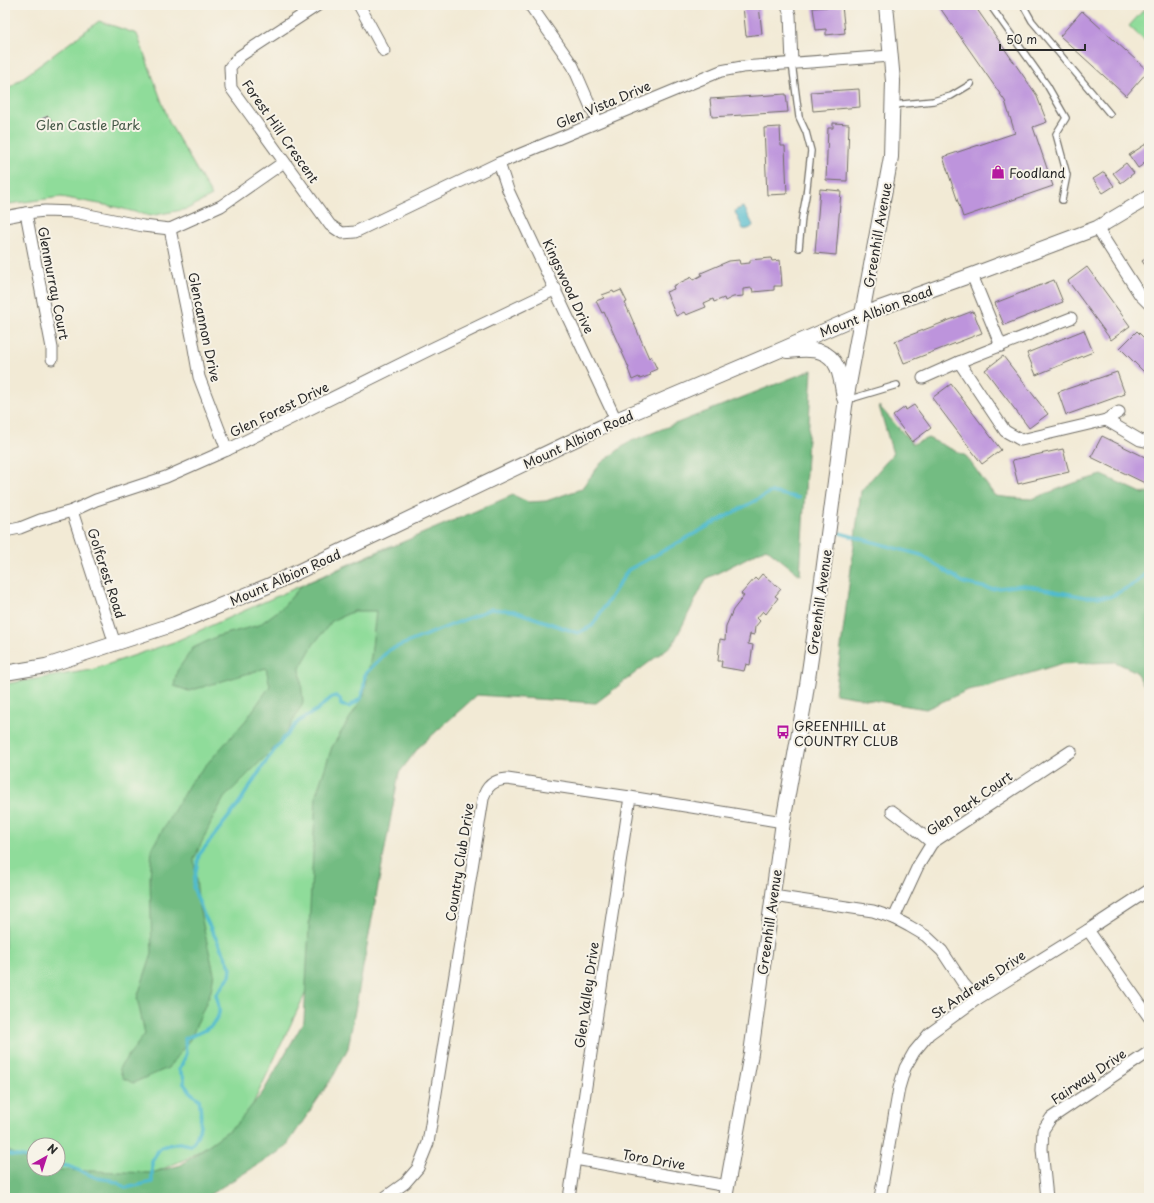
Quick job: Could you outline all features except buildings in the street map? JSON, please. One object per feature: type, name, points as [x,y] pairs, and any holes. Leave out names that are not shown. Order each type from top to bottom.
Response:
[{"type":"street","name":"Forest Hill Crescent","points":[[318,5],[240,56],[230,66],[231,88],[330,225],[342,233]]},
{"type":"street","points":[[359,5],[384,52]]},
{"type":"street","points":[[530,5],[573,66],[597,121]]},
{"type":"street","points":[[788,5],[790,15],[792,63]]},
{"type":"street","name":"Greenhill Avenue","points":[[726,1192],[751,1053],[783,822],[805,699],[846,403],[890,165],[893,81],[886,5]]},
{"type":"street","name":"Glen Vista Drive","points":[[342,233],[355,232],[499,163],[597,121],[721,71],[742,67],[891,56]]},
{"type":"street","points":[[5,217],[26,212],[45,210],[74,212],[143,226],[170,229],[221,206],[284,162]]},
{"type":"street","name":"Kingswood Drive","points":[[499,163],[508,190],[556,289],[616,420]]},
{"type":"street","name":"Mount Albion Road","points":[[5,674],[46,666],[175,624],[268,586],[616,420],[863,314],[1097,228],[1149,197]]},
{"type":"street","name":"Glenmurray Court","points":[[26,212],[52,348],[52,359]]},
{"type":"street","points":[[1097,228],[1140,295],[1149,304]]},
{"type":"street","name":"Glencannon Drive","points":[[170,229],[192,337],[198,377],[227,450]]},
{"type":"street","points":[[972,275],[1001,346]]},
{"type":"street","name":"Glen Forest Drive","points":[[5,531],[20,528],[72,511],[96,500],[166,477],[227,450],[556,289]]},
{"type":"street","points":[[923,378],[959,362],[1071,318]]},
{"type":"street","points":[[778,351],[809,350],[820,351],[827,355],[836,363],[846,403]]},
{"type":"street","points":[[959,362],[1005,431],[1021,440],[1106,420],[1118,412]]},
{"type":"street","points":[[1106,420],[1140,440],[1149,442]]},
{"type":"street","name":"Golfcrest Road","points":[[72,511],[115,644]]},
{"type":"street","name":"Glen Park Court","points":[[894,918],[918,866],[932,843],[1071,751]]},
{"type":"street","name":"Country Club Drive","points":[[384,1198],[405,1184],[418,1168],[428,1143],[485,792],[493,782],[500,779],[507,779],[783,822]]},
{"type":"street","name":"Glen Valley Drive","points":[[569,1198],[630,797]]},
{"type":"street","points":[[892,811],[932,843]]},
{"type":"street","name":"St Andrews Drive","points":[[880,1198],[899,1088],[905,1068],[914,1052],[929,1034],[977,998],[1088,930],[1149,890]]},
{"type":"street","points":[[773,896],[873,911],[894,918],[926,936],[942,951],[963,983],[977,998]]},
{"type":"street","points":[[1088,930],[1149,1017]]},
{"type":"street","name":"Fairway Drive","points":[[1047,1198],[1042,1150],[1043,1130],[1051,1118],[1149,1052]]},
{"type":"street","name":"Toro Drive","points":[[575,1159],[726,1192]]},
{"type":"lane","points":[[990,5],[1047,85],[1066,118],[1056,134],[1067,175],[1062,200]]},
{"type":"lane","points":[[1023,5],[1032,21],[1110,114]]},
{"type":"lane","points":[[792,63],[799,117],[806,132],[811,151],[799,248]]},
{"type":"lane","points":[[892,105],[934,102],[951,96],[971,84]]},
{"type":"lane","points":[[846,403],[898,385]]},
{"type":"green space","points":[[1149,5],[1149,45],[1129,26]]},
{"type":"green space","name":"Glen Castle Park","points":[[99,21],[137,34],[170,124],[212,196],[187,209],[150,216],[116,207],[61,197],[9,204],[5,193],[5,91]]},
{"type":"green space","points":[[812,370],[800,575],[766,548],[706,579],[673,644],[596,703],[477,695],[419,747],[399,773],[348,1048],[334,1075],[285,1148],[204,1198],[5,1198],[5,1149],[26,1161],[26,1177],[66,1177],[66,1170],[151,1173],[181,1165],[236,1125],[263,1092],[304,1021],[316,795],[332,747],[364,695],[371,656],[376,611],[354,611],[332,621],[313,645],[300,668],[303,703],[284,738],[224,798],[194,859],[199,907],[214,973],[211,991],[191,1038],[168,1068],[133,1083],[123,1078],[119,1068],[145,1034],[137,998],[152,953],[150,878],[152,848],[190,783],[246,720],[270,686],[266,668],[189,691],[174,686],[177,671],[193,648],[218,636],[259,625],[283,607],[302,585],[513,495],[528,502],[546,501],[581,489],[601,463],[629,442]]},
{"type":"green space","points":[[879,406],[913,444],[928,438],[966,456],[995,496],[1032,499],[1077,482],[1102,475],[1144,494],[1149,492],[1149,693],[1135,671],[1115,662],[1060,664],[988,686],[968,690],[926,709],[835,694],[861,491],[893,454]]},
{"type":"green space","points":[[392,545],[373,717],[325,857],[306,992],[244,1123],[188,1158],[98,1197],[5,1198],[5,684],[91,670],[174,642]]},
{"type":"water","points":[[743,207],[753,225],[748,229],[743,229],[735,212]]},
{"type":"waterway","points":[[66,1166],[97,1178],[110,1180],[126,1188],[152,1182],[152,1161],[162,1147],[179,1143],[191,1145],[195,1140],[200,1124],[201,1111],[199,1099],[191,1093],[184,1084],[184,1078],[179,1070],[186,1056],[185,1038],[206,1030],[214,1023],[219,1013],[216,994],[230,976],[231,968],[204,915],[193,887],[199,855],[237,806],[267,760],[299,721],[317,710],[332,697],[336,696],[340,699],[341,705],[349,707],[361,698],[365,674],[389,650],[491,609],[514,611],[578,633],[592,626],[628,570],[771,492],[799,498]]},
{"type":"waterway","points":[[840,533],[921,555],[964,583],[991,589],[1023,585],[1085,597],[1110,597],[1136,583],[1149,570]]},
{"type":"waterway","points":[[5,1154],[26,1158]]},
{"type":"place","name":"Foodland","points":[[998,172]]},
{"type":"place","name":"GREENHILL at COUNTRY CLUB","points":[[783,732]]}]
